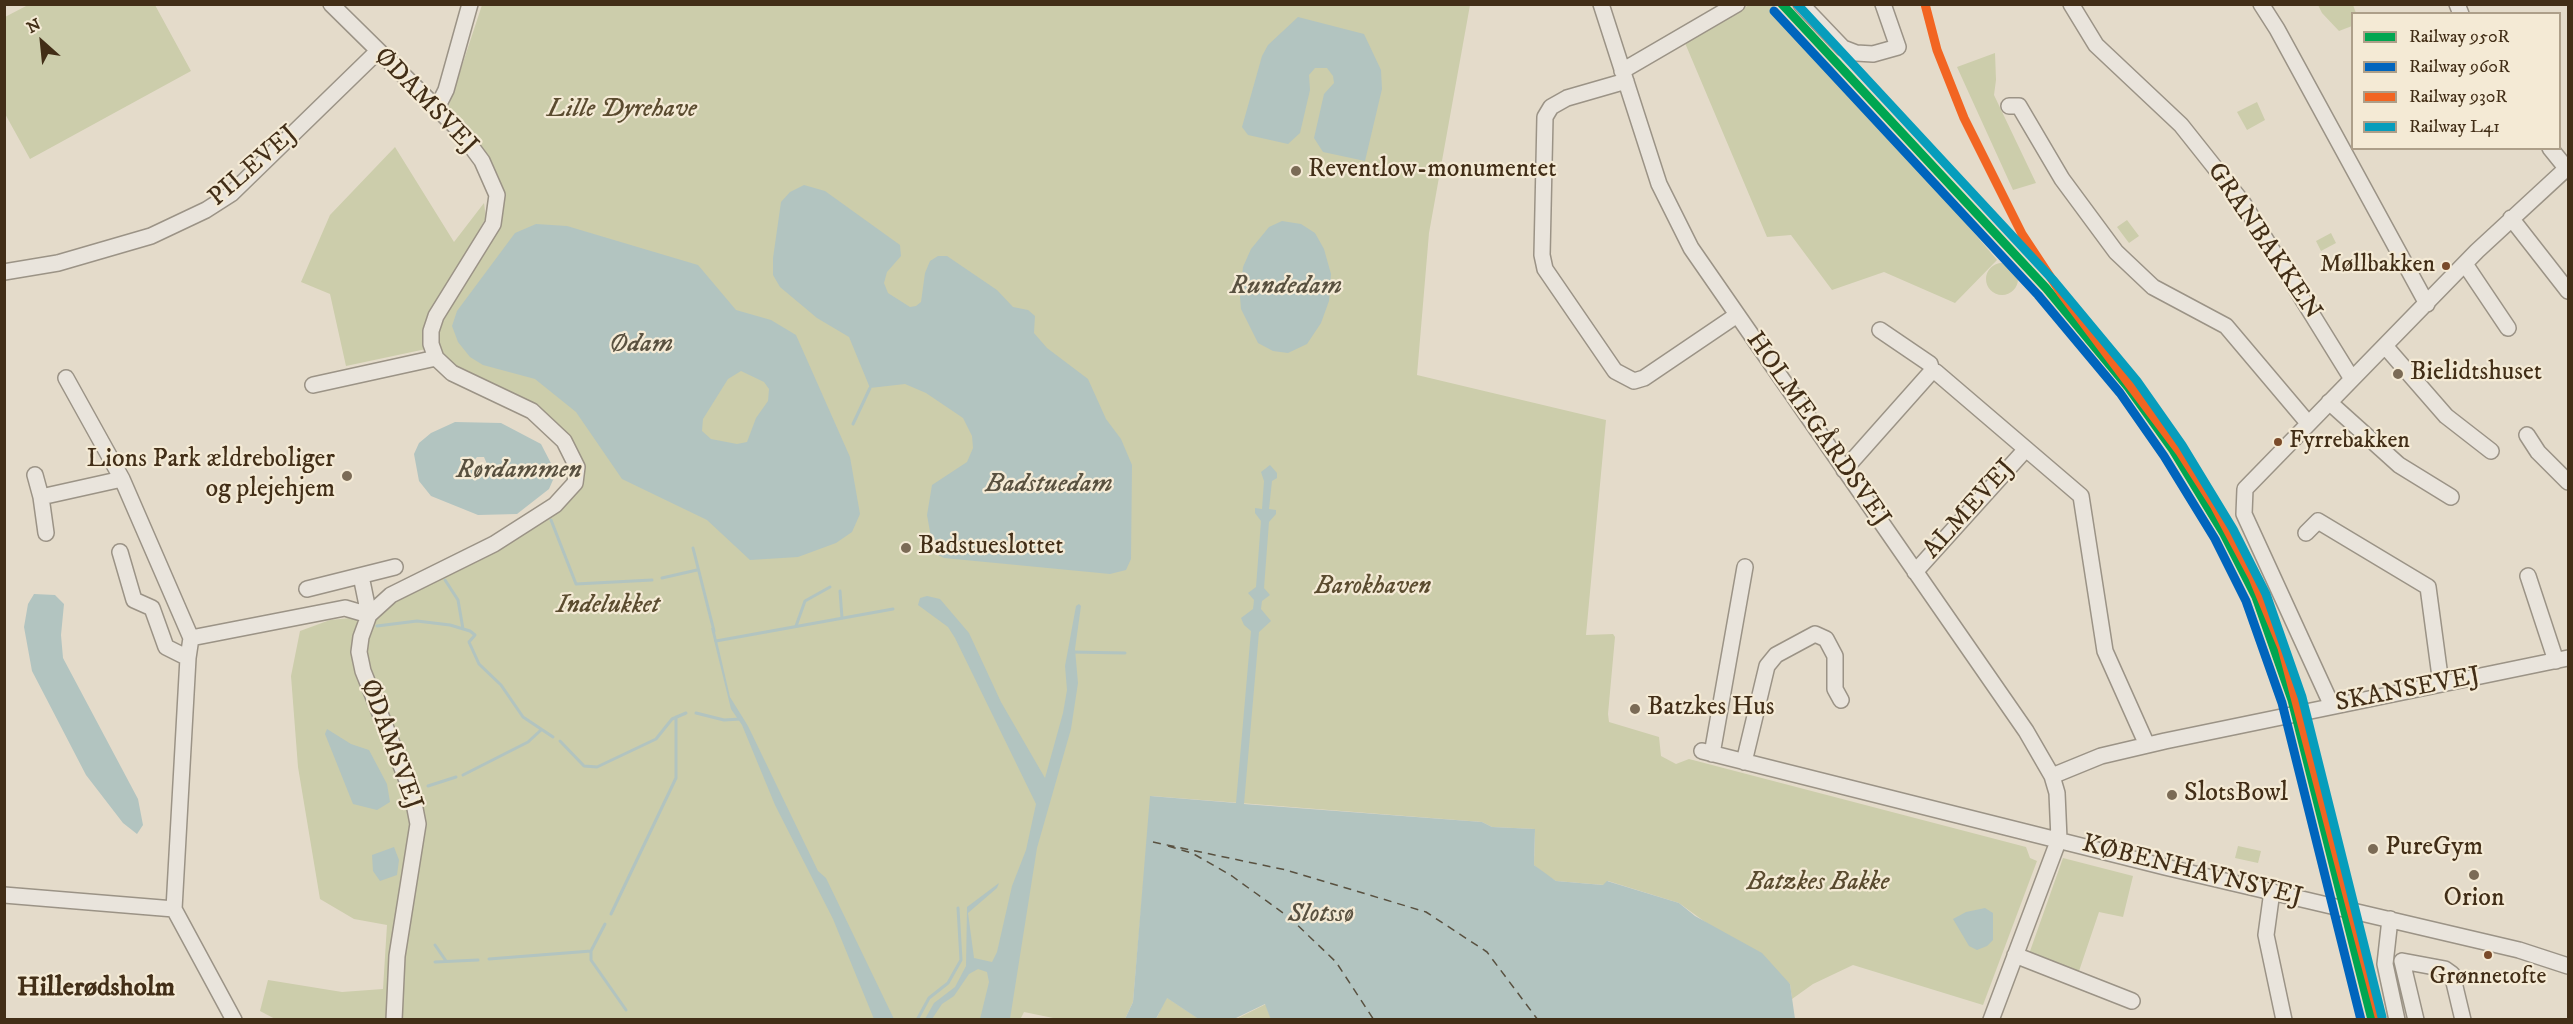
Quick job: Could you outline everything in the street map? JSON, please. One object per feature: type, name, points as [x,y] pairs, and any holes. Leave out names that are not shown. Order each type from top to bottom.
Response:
[{"type":"street","name":"ØDAMSVEJ","points":[[331,4],[377,52],[459,130],[492,178],[497,195],[493,224],[436,316],[431,331],[431,344],[436,358]]},
{"type":"street","points":[[437,108],[446,90],[470,4]]},
{"type":"street","name":"HOLMEGÅRDSVEJ","points":[[1601,4],[1671,213],[1691,248],[2026,732],[2052,776],[2057,793],[2059,839]]},
{"type":"street","points":[[1737,4],[1624,76],[1551,107],[1545,117],[1542,255],[1545,269],[1615,371],[1627,380],[1634,381],[1644,378],[1737,315]]},
{"type":"street","points":[[1801,4],[1843,48],[1856,53],[1873,54],[1898,47],[1883,4]]},
{"type":"street","name":"GRANBAKKEN","points":[[2071,4],[2096,45],[2181,125],[2243,203],[2352,379]]},
{"type":"street","points":[[2261,4],[2277,28],[2427,304]]},
{"type":"street","name":"PILEVEJ","points":[[4,272],[58,263],[151,236],[206,210],[231,194],[377,52]]},
{"type":"street","points":[[2009,106],[2019,106],[2062,179],[2116,252],[2153,286],[2226,326],[2308,423]]},
{"type":"street","points":[[2332,706],[2244,514],[2243,501],[2246,489],[2308,423],[2511,218],[2568,168],[2552,150]]},
{"type":"street","points":[[2511,218],[2568,291]]},
{"type":"street","points":[[2465,264],[2508,328]]},
{"type":"street","points":[[1880,330],[1930,364],[1932,371]]},
{"type":"street","points":[[2385,346],[2446,416],[2491,451]]},
{"type":"street","points":[[191,638],[335,609],[354,609],[369,615],[391,595],[494,544],[566,495],[575,483],[577,467],[564,441],[550,426],[532,411],[452,373],[436,358],[313,385]]},
{"type":"street","points":[[1844,470],[1932,371]]},
{"type":"street","points":[[1932,371],[1936,372],[2081,496],[2105,651],[2147,745]]},
{"type":"street","points":[[66,378],[122,479],[191,638],[174,909],[234,1020]]},
{"type":"street","points":[[2329,402],[2399,465],[2451,497]]},
{"type":"street","points":[[2527,435],[2538,452],[2568,482]]},
{"type":"street","name":"ALMEVEJ","points":[[1915,572],[2026,449]]},
{"type":"street","points":[[35,475],[46,533]]},
{"type":"street","points":[[41,497],[122,479]]},
{"type":"street","points":[[2306,533],[2318,520],[2428,587],[2441,684]]},
{"type":"street","points":[[120,552],[134,600],[152,608],[166,647],[188,658]]},
{"type":"street","points":[[307,589],[396,567]]},
{"type":"street","points":[[1745,567],[1707,752],[2059,839],[1991,1020]]},
{"type":"street","name":"ØDAMSVEJ","points":[[361,576],[369,615],[359,652],[363,671],[412,793],[418,824],[397,956],[394,1020]]},
{"type":"street","name":"SKANSEVEJ","points":[[2052,776],[2101,756],[2147,745],[2562,660],[2528,576]]},
{"type":"street","points":[[1744,762],[1767,666],[1776,655],[1815,634],[1826,639],[1835,656],[1835,689],[1840,700]]},
{"type":"street","name":"KØBENHAVNSVEJ","points":[[2059,839],[2165,867],[2519,950],[2568,966]]},
{"type":"street","points":[[2279,894],[2266,942],[2284,1020]]},
{"type":"street","points":[[4,895],[174,909]]},
{"type":"street","points":[[2390,919],[2385,964],[2397,1020]]},
{"type":"street","points":[[2015,956],[2132,1001]]},
{"type":"street","points":[[2416,1020],[2402,961],[2445,969],[2452,974],[2463,1020]]},
{"type":"green space","points":[[28,5],[155,5],[191,71],[30,159],[4,112],[5,17]]},
{"type":"green space","points":[[482,5],[1470,5],[1429,233],[1417,375],[1606,420],[1586,635],[1613,634],[1615,637],[1609,722],[1659,737],[1661,756],[1676,764],[1689,759],[2026,847],[2030,858],[2037,861],[1983,1005],[1853,965],[1813,984],[1792,999],[1790,984],[1679,903],[1608,881],[1604,885],[1556,881],[1544,874],[1534,865],[1535,829],[1492,827],[1482,822],[1151,796],[1133,1002],[1125,1019],[1058,1019],[1024,1012],[1020,1020],[277,1020],[260,1011],[268,980],[342,992],[383,989],[387,925],[354,919],[320,899],[298,767],[291,676],[300,631],[330,620],[369,616],[503,539],[561,492],[570,471],[565,437],[555,422],[454,366],[442,355],[437,340],[438,327],[502,199],[498,175],[485,153],[447,111]]},
{"type":"green space","points":[[1749,5],[1772,5],[1832,66],[1997,260],[1955,303],[1884,272],[1832,290],[1791,235],[1767,237],[1685,43]]},
{"type":"green space","points":[[2318,5],[2353,5],[2356,12],[2351,12],[2351,26],[2339,31],[2322,13]]},
{"type":"green space","points":[[1995,53],[1994,95],[2036,183],[2013,190],[1957,67]]},
{"type":"green space","points":[[2257,102],[2265,120],[2247,130],[2237,112]]},
{"type":"green space","points":[[395,147],[454,242],[484,203],[486,218],[427,320],[424,332],[426,349],[346,366],[330,294],[301,282],[330,215]]},
{"type":"green space","points":[[2127,220],[2139,236],[2129,243],[2117,227]]},
{"type":"green space","points":[[2331,233],[2336,243],[2321,251],[2316,241]]},
{"type":"green space","points":[[2002,263],[2013,268],[2018,279],[2013,290],[2002,295],[1991,290],[1986,279],[1991,268]]},
{"type":"green space","points":[[2238,846],[2261,851],[2258,863],[2235,858]]},
{"type":"green space","points":[[2063,858],[2133,876],[2123,917],[2099,912],[2078,974],[2029,954]]},
{"type":"green space","points":[[1166,997],[1199,1019],[1156,1020]]},
{"type":"green space","points":[[1266,1004],[1271,1019],[1234,1020]]},
{"type":"water","points":[[1298,17],[1364,34],[1381,70],[1382,89],[1365,161],[1323,152],[1314,138],[1324,94],[1334,83],[1333,76],[1327,68],[1315,68],[1309,75],[1310,90],[1300,133],[1288,144],[1248,135],[1242,127],[1262,56],[1268,45]]},
{"type":"water","name":"Badstuedam","points":[[804,185],[825,191],[900,245],[901,256],[887,272],[884,283],[888,293],[910,307],[916,306],[921,302],[925,273],[930,261],[938,256],[947,256],[997,290],[1013,307],[1028,310],[1035,316],[1034,333],[1047,348],[1088,379],[1106,419],[1121,439],[1132,465],[1131,559],[1126,570],[1110,574],[944,558],[938,555],[932,543],[927,515],[932,485],[967,462],[973,448],[972,436],[963,418],[926,393],[905,384],[870,388],[849,337],[817,318],[780,287],[773,275],[773,258],[781,202],[790,192]]},
{"type":"water","name":"Rundedam","points":[[1282,221],[1301,224],[1315,233],[1324,249],[1331,274],[1329,301],[1321,323],[1307,344],[1288,353],[1273,351],[1258,343],[1241,309],[1240,297],[1243,267],[1251,249],[1269,227]]},
{"type":"water","name":"Ødam","points":[[536,224],[567,226],[698,265],[736,310],[771,320],[796,335],[850,457],[860,514],[852,532],[836,543],[798,557],[750,560],[707,520],[622,479],[576,412],[535,379],[483,365],[470,357],[458,342],[452,326],[457,311],[515,233]],"holes":[[[741,371],[764,382],[769,389],[768,401],[756,418],[747,442],[737,444],[711,439],[702,431],[703,419],[728,379]]]},
{"type":"water","name":"Rørdammen","points":[[455,422],[501,423],[541,444],[556,473],[549,489],[517,514],[478,515],[431,496],[419,481],[414,454],[419,443],[431,433]],"holes":[[[477,457],[484,457],[487,464],[483,470],[475,469],[472,463]]]},
{"type":"water","name":"Slotssø","points":[[1270,465],[1277,473],[1277,478],[1272,481],[1269,509],[1276,510],[1276,514],[1269,522],[1264,588],[1270,595],[1262,601],[1261,609],[1271,621],[1259,632],[1244,804],[1482,822],[1492,827],[1535,829],[1534,865],[1556,881],[1603,885],[1607,881],[1679,903],[1695,916],[1762,953],[1790,984],[1795,1019],[1271,1020],[1265,1004],[1234,1019],[1200,1020],[1167,998],[1156,1019],[1125,1019],[1133,1002],[1150,796],[1236,803],[1251,631],[1244,625],[1241,618],[1253,609],[1254,600],[1248,593],[1256,587],[1261,521],[1255,513],[1255,508],[1262,509],[1264,481],[1261,472]]},
{"type":"water","points":[[34,594],[55,595],[64,604],[61,635],[63,658],[138,799],[143,825],[137,834],[123,823],[86,775],[32,671],[24,627],[28,604]]},
{"type":"water","points":[[927,596],[940,599],[969,633],[1001,702],[1045,778],[1063,713],[1067,690],[1065,666],[1076,606],[1079,604],[1081,606],[1075,649],[1078,683],[1071,729],[1037,848],[1010,1019],[980,1019],[989,982],[987,972],[978,969],[969,974],[954,996],[942,1004],[932,1019],[925,1019],[934,1003],[955,987],[966,966],[967,907],[999,883],[997,888],[968,913],[974,958],[992,962],[997,952],[1012,886],[1026,850],[1036,804],[955,638],[948,627],[918,605],[920,598]]},
{"type":"water","points":[[711,628],[714,628],[730,697],[748,726],[818,871],[826,878],[894,1019],[874,1019],[833,919],[775,805],[742,725],[731,709]]},
{"type":"water","points":[[327,729],[351,744],[369,750],[387,784],[390,802],[377,810],[353,804],[325,734]]},
{"type":"water","points":[[394,847],[399,860],[397,875],[380,881],[373,871],[372,855]]},
{"type":"water","points":[[1985,908],[1993,913],[1993,940],[1987,946],[1977,950],[1969,946],[1953,919],[1966,912]]},
{"type":"waterway","points":[[853,424],[870,388]]},
{"type":"waterway","points":[[551,520],[576,584],[652,580]]},
{"type":"waterway","points":[[693,548],[714,631]]},
{"type":"waterway","points":[[662,578],[697,570]]},
{"type":"waterway","points":[[445,580],[458,600],[463,629]]},
{"type":"waterway","points":[[796,626],[805,601],[830,587]]},
{"type":"waterway","points":[[840,591],[842,618]]},
{"type":"waterway","points":[[716,641],[893,609]]},
{"type":"waterway","points":[[377,626],[417,621],[450,625],[470,631],[475,635],[469,642],[479,664],[501,685],[523,717],[553,737]]},
{"type":"waterway","points":[[1072,652],[1125,653]]},
{"type":"waterway","points":[[560,741],[584,766],[597,767],[656,739],[672,719],[686,713]]},
{"type":"waterway","points":[[696,713],[724,720],[741,719]]},
{"type":"waterway","points":[[611,914],[676,778],[676,717]]},
{"type":"waterway","points":[[463,775],[528,742],[541,730]]},
{"type":"waterway","points":[[428,786],[456,777]]},
{"type":"waterway","points":[[917,1020],[929,998],[948,983],[961,960],[958,908]]},
{"type":"waterway","points":[[605,924],[591,951],[591,960],[626,1010]]},
{"type":"waterway","points":[[435,945],[446,961]]},
{"type":"waterway","points":[[489,959],[591,951]]},
{"type":"waterway","points":[[435,962],[478,960]]},
{"type":"ferry route","points":[[1153,842],[1286,870],[1426,912],[1487,952],[1538,1020]]},
{"type":"ferry route","points":[[1168,846],[1192,853],[1232,876],[1290,918],[1336,962],[1374,1020]]},
{"type":"rail line","name":"950R","points":[[1782,4],[2046,288],[2128,387],[2173,450],[2224,534],[2256,597],[2292,700],[2372,1020]]},
{"type":"rail line","name":"L41","points":[[1797,4],[2054,281],[2137,381],[2182,445],[2233,529],[2266,594],[2302,697],[2382,1017]]},
{"type":"rail line","name":"930R","points":[[1925,4],[1937,50],[1964,118],[2022,234],[2061,293],[2180,452],[2214,505],[2253,578],[2282,648],[2380,1020]]},
{"type":"rail line","name":"960R","points":[[1774,11],[2038,295],[2120,393],[2164,456],[2215,539],[2246,601],[2282,703],[2361,1020]]},
{"type":"place","name":"Reventlow-monumentet","points":[[1296,171]]},
{"type":"place","name":"Møllbakken","points":[[2446,266]]},
{"type":"place","name":"Bielidtshuset","points":[[2398,374]]},
{"type":"place","name":"Fyrrebakken","points":[[2278,442]]},
{"type":"place","name":"Lions Park ældreboliger og plejehjem","points":[[347,476]]},
{"type":"place","name":"Badstueslottet","points":[[906,548]]},
{"type":"place","name":"Batzkes Hus","points":[[1635,709]]},
{"type":"place","name":"SlotsBowl","points":[[2172,795]]},
{"type":"place","name":"PureGym","points":[[2373,849]]},
{"type":"place","name":"Orion","points":[[2474,875]]},
{"type":"place","name":"Grønnetofte","points":[[2488,955]]},
{"type":"district","name":"Hillerødsholm","points":[[96,989]]},
{"type":"park label","name":"Lille Dyrehave","points":[[622,111]]},
{"type":"park label","name":"Barokhaven","points":[[1373,588]]},
{"type":"park label","name":"Indelukket","points":[[608,607]]},
{"type":"park label","name":"Batzkes Bakke","points":[[1818,884]]}]
